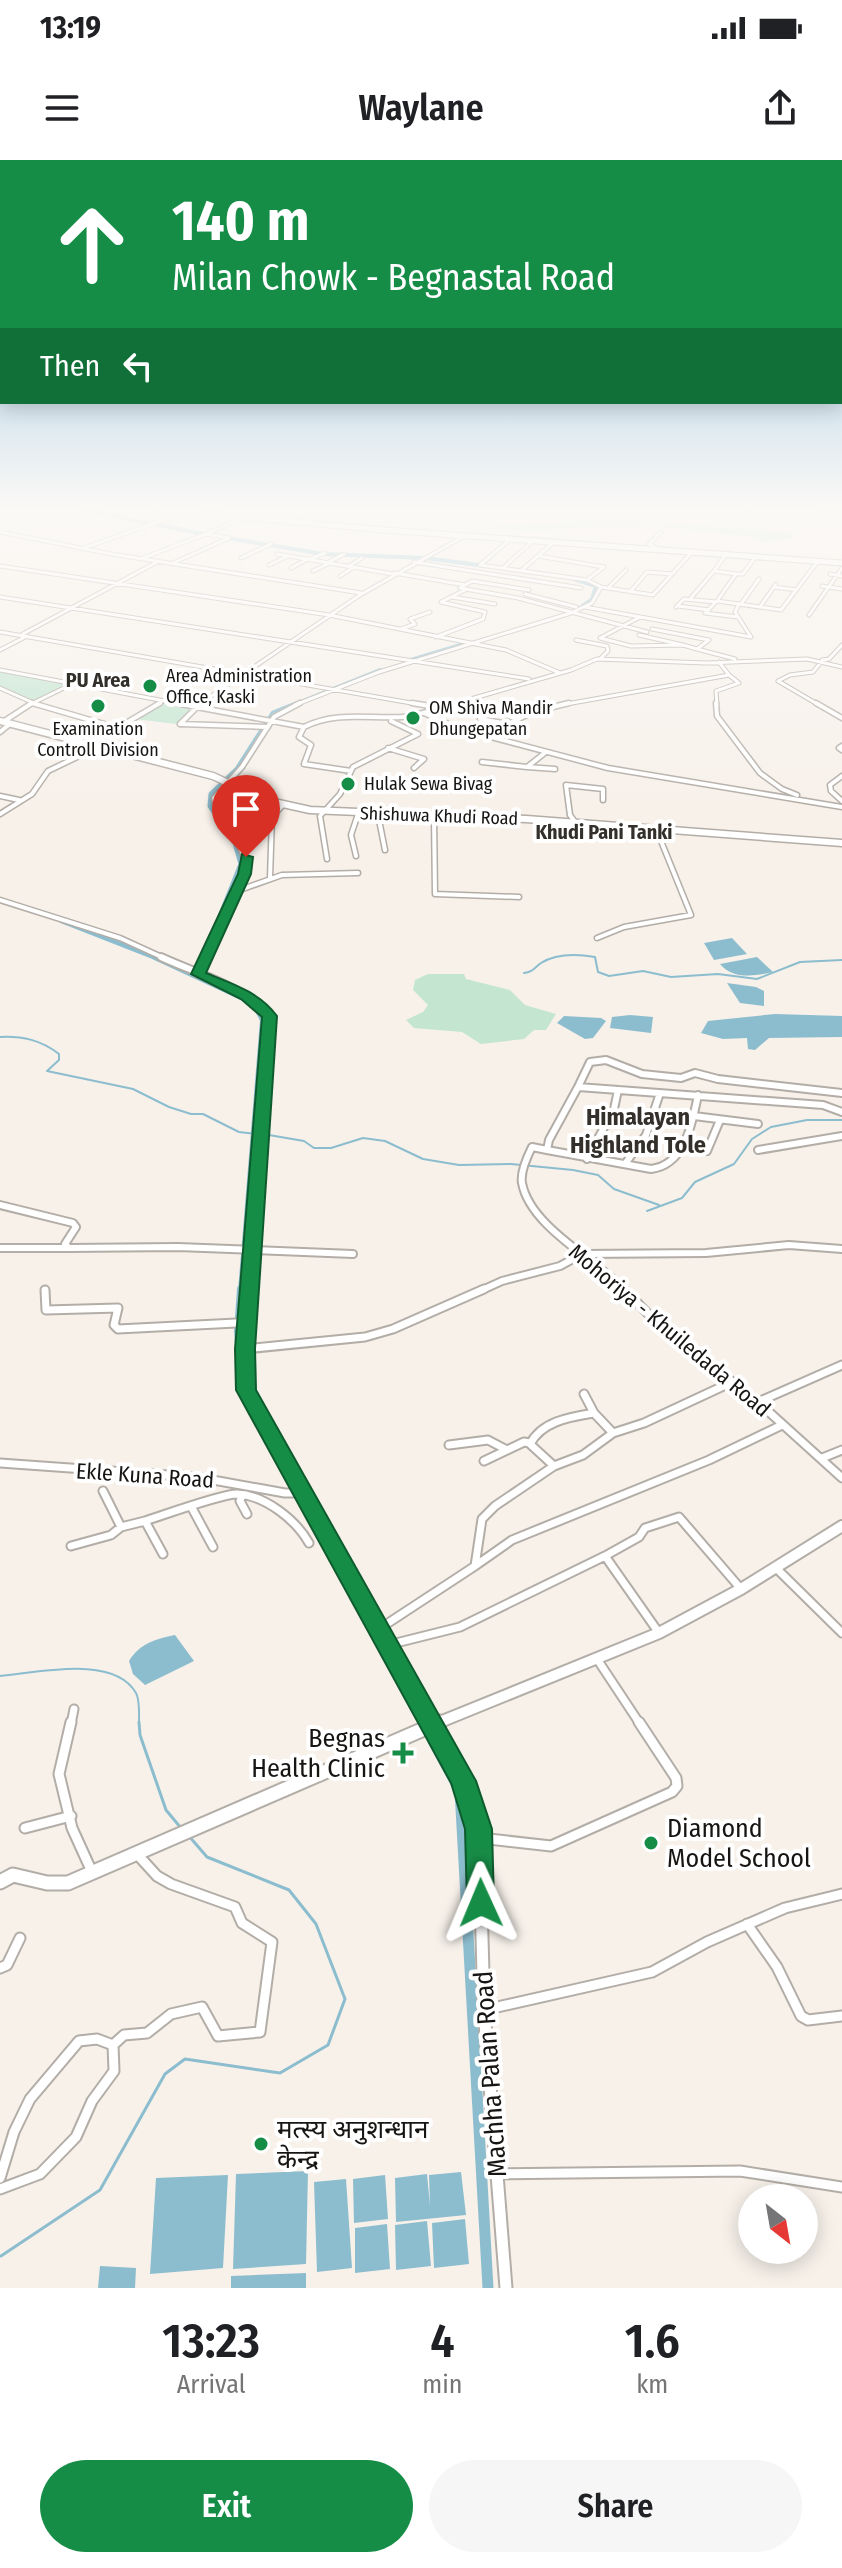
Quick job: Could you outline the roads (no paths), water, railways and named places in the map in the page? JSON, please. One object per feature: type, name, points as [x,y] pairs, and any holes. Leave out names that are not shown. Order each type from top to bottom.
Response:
[{"type":"main road","name":"Shishuwa Khudi Road","points":[[1,721],[92,743],[224,782],[283,805],[324,811],[575,822],[842,843]]},
{"type":"main road","points":[[0,1882],[13,1875],[47,1883],[68,1883],[206,1821],[659,1633],[741,1589],[842,1526]]},
{"type":"street","points":[[64,608],[533,680]]},
{"type":"street","points":[[285,608],[506,650],[560,673]]},
{"type":"street","points":[[270,724],[258,729],[180,724],[193,708],[339,608]]},
{"type":"street","points":[[436,637],[483,619],[485,612],[469,608]]},
{"type":"street","points":[[555,608],[624,627],[709,640],[697,649]]},
{"type":"street","points":[[198,974],[247,865],[246,857],[214,803],[224,782],[242,767],[280,712],[335,688],[582,608]]},
{"type":"street","points":[[592,608],[751,637],[735,611],[737,608]]},
{"type":"street","points":[[691,608],[709,610]]},
{"type":"street","points":[[809,615],[814,608]]},
{"type":"street","points":[[0,650],[68,609]]},
{"type":"street","points":[[709,610],[705,613],[738,617]]},
{"type":"street","points":[[401,629],[415,624],[410,619],[430,612]]},
{"type":"street","points":[[640,617],[600,638],[621,644],[683,645]]},
{"type":"street","points":[[621,644],[652,629]]},
{"type":"street","points":[[0,632],[445,708]]},
{"type":"street","points":[[639,635],[738,661]]},
{"type":"street","points":[[576,640],[607,646],[608,651],[600,659]]},
{"type":"street","points":[[842,645],[813,672],[790,675],[778,681],[842,718]]},
{"type":"street","points":[[0,670],[270,724],[304,727],[341,717],[387,720],[411,716],[600,659],[822,661],[842,667]]},
{"type":"street","points":[[721,661],[729,675],[739,683],[716,691],[717,716],[733,731],[765,780],[779,790],[797,795]]},
{"type":"street","points":[[480,719],[508,724],[568,703],[729,675]]},
{"type":"street","points":[[1,721],[72,684]]},
{"type":"street","points":[[0,688],[32,703],[118,728]]},
{"type":"street","points":[[92,743],[161,702]]},
{"type":"street","points":[[463,702],[519,719]]},
{"type":"street","points":[[424,713],[457,728],[655,777],[842,804]]},
{"type":"street","points":[[400,724],[411,716]]},
{"type":"street","points":[[327,859],[320,816],[340,794],[351,771],[418,734],[387,720]]},
{"type":"street","points":[[0,732],[11,723]]},
{"type":"street","points":[[304,727],[299,737],[311,745],[304,764],[351,771]]},
{"type":"street","points":[[0,814],[32,794],[48,771],[100,746]]},
{"type":"street","points":[[388,748],[424,759],[414,768]]},
{"type":"street","points":[[527,767],[546,752]]},
{"type":"street","points":[[482,762],[555,769]]},
{"type":"street","points":[[842,776],[830,785],[842,804]]},
{"type":"street","points":[[575,822],[570,815],[566,785],[603,789],[603,800]]},
{"type":"street","points":[[0,796],[19,800]]},
{"type":"street","points":[[270,878],[272,817],[283,805]]},
{"type":"street","points":[[356,856],[351,835],[358,814]]},
{"type":"street","points":[[378,815],[385,850]]},
{"type":"street","points":[[434,817],[435,894],[519,897]]},
{"type":"street","points":[[597,938],[624,927],[691,915],[680,896],[670,856],[661,841],[664,829]]},
{"type":"street","points":[[237,891],[270,878],[296,873],[358,873]]},
{"type":"street","points":[[0,900],[120,938],[246,996],[260,1004],[269,1016],[245,1349],[246,1390],[432,1726]]},
{"type":"street","points":[[698,1095],[694,1116],[673,1162],[664,1167],[651,1169],[547,1150],[549,1140],[590,1062],[606,1060],[642,1074],[681,1078],[695,1073],[718,1079],[842,1093]]},
{"type":"street","points":[[578,1087],[823,1105],[842,1112]]},
{"type":"street","points":[[587,1159],[609,1120],[618,1090]]},
{"type":"street","points":[[625,1164],[646,1135],[660,1093]]},
{"type":"street","points":[[694,1116],[758,1124]]},
{"type":"street","points":[[680,1147],[707,1151],[720,1120]]},
{"type":"street","points":[[758,1150],[842,1136]]},
{"type":"street","name":"Mohoriya - Khuiledada Road","points":[[547,1150],[532,1147],[522,1183],[543,1223],[615,1279],[667,1332],[758,1402],[842,1478]]},
{"type":"street","points":[[0,1205],[73,1223],[76,1227],[65,1244],[69,1248]]},
{"type":"street","points":[[245,1349],[379,1333],[502,1281],[560,1266],[582,1254],[706,1253],[789,1245],[842,1249]]},
{"type":"street","points":[[0,1248],[178,1247],[353,1254]]},
{"type":"street","points":[[45,1290],[46,1310],[118,1308],[114,1325],[118,1329],[236,1323]]},
{"type":"street","points":[[758,1402],[842,1365]]},
{"type":"street","points":[[475,1566],[482,1519],[495,1506],[554,1466],[583,1455],[613,1433],[644,1423],[732,1382]]},
{"type":"street","points":[[584,1394],[594,1413],[613,1433]]},
{"type":"street","points":[[484,1461],[530,1443],[539,1430],[594,1413]]},
{"type":"street","points":[[379,1629],[512,1540],[709,1460],[782,1425]]},
{"type":"street","points":[[449,1445],[485,1439],[496,1440],[507,1450]]},
{"type":"street","points":[[530,1443],[554,1466]]},
{"type":"street","points":[[822,1458],[842,1450]]},
{"type":"street","name":"Ekle Kuna Road","points":[[0,1463],[223,1480],[263,1486],[285,1495]]},
{"type":"street","points":[[103,1491],[121,1527]]},
{"type":"street","points":[[265,1505],[285,1495],[302,1493]]},
{"type":"street","points":[[71,1546],[111,1535],[121,1527],[228,1495],[242,1495],[265,1505],[302,1528],[309,1543]]},
{"type":"street","points":[[242,1495],[240,1501],[247,1514]]},
{"type":"street","points":[[192,1508],[213,1547]]},
{"type":"street","points":[[388,1645],[460,1627],[605,1556],[639,1537],[645,1528],[679,1517],[741,1589]]},
{"type":"street","points":[[145,1521],[163,1554]]},
{"type":"street","points":[[605,1556],[659,1633]]},
{"type":"street","points":[[775,1567],[842,1633]]},
{"type":"street","points":[[480,1838],[551,1846],[632,1812],[672,1792],[677,1786],[676,1778],[597,1659]]},
{"type":"street","points":[[74,1709],[59,1774],[72,1828],[92,1872]]},
{"type":"street","name":"Machha Palan Road","points":[[432,1726],[463,1781],[480,1838],[484,2010],[506,2288]]},
{"type":"street","points":[[25,1828],[71,1816]]},
{"type":"street","points":[[0,2189],[40,2174],[76,2137],[92,2101],[114,2071],[113,2045],[124,2035],[147,2033],[171,2014],[202,2007],[218,2036],[260,2032],[272,1942],[242,1923],[235,1907],[171,1884],[157,1876],[136,1853]]},
{"type":"street","points":[[484,2010],[652,1972],[785,1908],[842,1894]]},
{"type":"street","points":[[747,1924],[777,1967],[801,2016],[808,2020],[842,2016]]},
{"type":"street","points":[[0,1968],[7,1965],[20,1938]]},
{"type":"street","points":[[0,2178],[8,2147],[37,2089],[66,2061],[79,2041],[97,2039],[113,2045]]},
{"type":"street","points":[[497,2174],[740,2171],[842,2187]]},
{"type":"water","points":[[732,938],[747,954],[714,960],[704,943]]},
{"type":"water","points":[[757,957],[773,972],[738,975],[720,964]]},
{"type":"water","points":[[727,983],[764,991],[764,1006],[740,1003]]},
{"type":"water","points":[[775,1014],[842,1016],[842,1037],[769,1038],[755,1050],[748,1049],[747,1038],[723,1039],[701,1033],[708,1021]]},
{"type":"water","points":[[564,1016],[606,1021],[593,1038],[585,1039],[557,1023]]},
{"type":"water","points":[[612,1017],[653,1017],[651,1033],[610,1028]]},
{"type":"water","points":[[175,1635],[194,1661],[145,1685],[133,1674],[129,1661],[143,1646]]},
{"type":"water","points":[[308,2171],[306,2264],[233,2269],[236,2174]]},
{"type":"water","points":[[461,2172],[466,2215],[396,2222],[395,2178],[427,2174],[430,2206],[429,2175]]},
{"type":"water","points":[[228,2175],[223,2268],[150,2274],[156,2178]]},
{"type":"water","points":[[385,2175],[388,2219],[354,2223],[353,2179]]},
{"type":"water","points":[[346,2179],[352,2268],[317,2272],[314,2182]]},
{"type":"water","points":[[465,2219],[469,2264],[434,2268],[432,2223]]},
{"type":"water","points":[[427,2221],[431,2266],[396,2270],[395,2225]]},
{"type":"water","points":[[387,2224],[390,2269],[355,2273],[355,2228]]},
{"type":"water","points":[[100,2266],[136,2268],[135,2288],[98,2288]]},
{"type":"water","points":[[306,2273],[306,2288],[231,2288],[231,2276]]},
{"type":"waterway","points":[[411,660],[464,644]]},
{"type":"waterway","points":[[293,705],[380,670]]},
{"type":"waterway","points":[[293,705],[298,703]]},
{"type":"waterway","points":[[204,958],[241,864],[235,843],[210,806],[211,794],[237,769],[273,713],[293,705]]},
{"type":"waterway","points":[[62,921],[159,959]]},
{"type":"waterway","points":[[524,973],[554,957],[567,955],[595,957],[598,972],[609,976],[643,971],[671,977],[718,974],[757,979],[800,962],[842,960]]},
{"type":"waterway","points":[[155,957],[254,1003],[263,1020],[241,1291]]},
{"type":"waterway","points":[[192,974],[204,958]]},
{"type":"waterway","points":[[0,1037],[31,1040],[59,1054],[59,1060],[47,1071],[133,1089],[169,1107],[191,1114],[203,1114],[239,1132],[257,1134]]},
{"type":"waterway","points":[[647,1211],[682,1198],[695,1182],[734,1164],[752,1139],[771,1127],[807,1120],[842,1120]]},
{"type":"waterway","points":[[263,1134],[304,1141],[314,1148],[331,1148],[363,1138],[385,1141],[423,1159],[459,1165],[511,1164],[573,1170],[598,1175],[614,1189],[659,1205]]},
{"type":"waterway","points":[[241,1289],[238,1331],[243,1395],[418,1712]]},
{"type":"waterway","points":[[0,1676],[74,1669],[111,1673],[125,1681],[136,1693],[139,1722]]},
{"type":"waterway","points":[[139,1722],[140,1735],[166,1810],[181,1828]]},
{"type":"waterway","points":[[433,1741],[460,1791],[488,2288]]},
{"type":"waterway","points":[[1,2256],[100,2190],[165,2074],[185,2059],[280,2073],[328,2045],[345,1999],[316,1924],[289,1890],[207,1857],[188,1835]]},
{"type":"place","name":"Area Administration Office, Kaski","points":[[150,686]]},
{"type":"place","name":"Examination Controll Division","points":[[98,706]]},
{"type":"place","name":"OM Shiva Mandir Dhungepatan","points":[[413,718]]},
{"type":"place","name":"Hulak Sewa Bivag","points":[[348,784]]},
{"type":"place","name":"Begnas Health Clinic","points":[[403,1753]]},
{"type":"place","name":"Diamond Model School","points":[[651,1843]]},
{"type":"place","name":"मत्स्य अनुशन्धान केन्द्र","points":[[261,2144]]},
{"type":"district","name":"PU Area","points":[[98,680]]},
{"type":"district","name":"Khudi Pani Tanki","points":[[604,832]]},
{"type":"district","name":"Himalayan Highland Tole","points":[[638,1131]]}]
